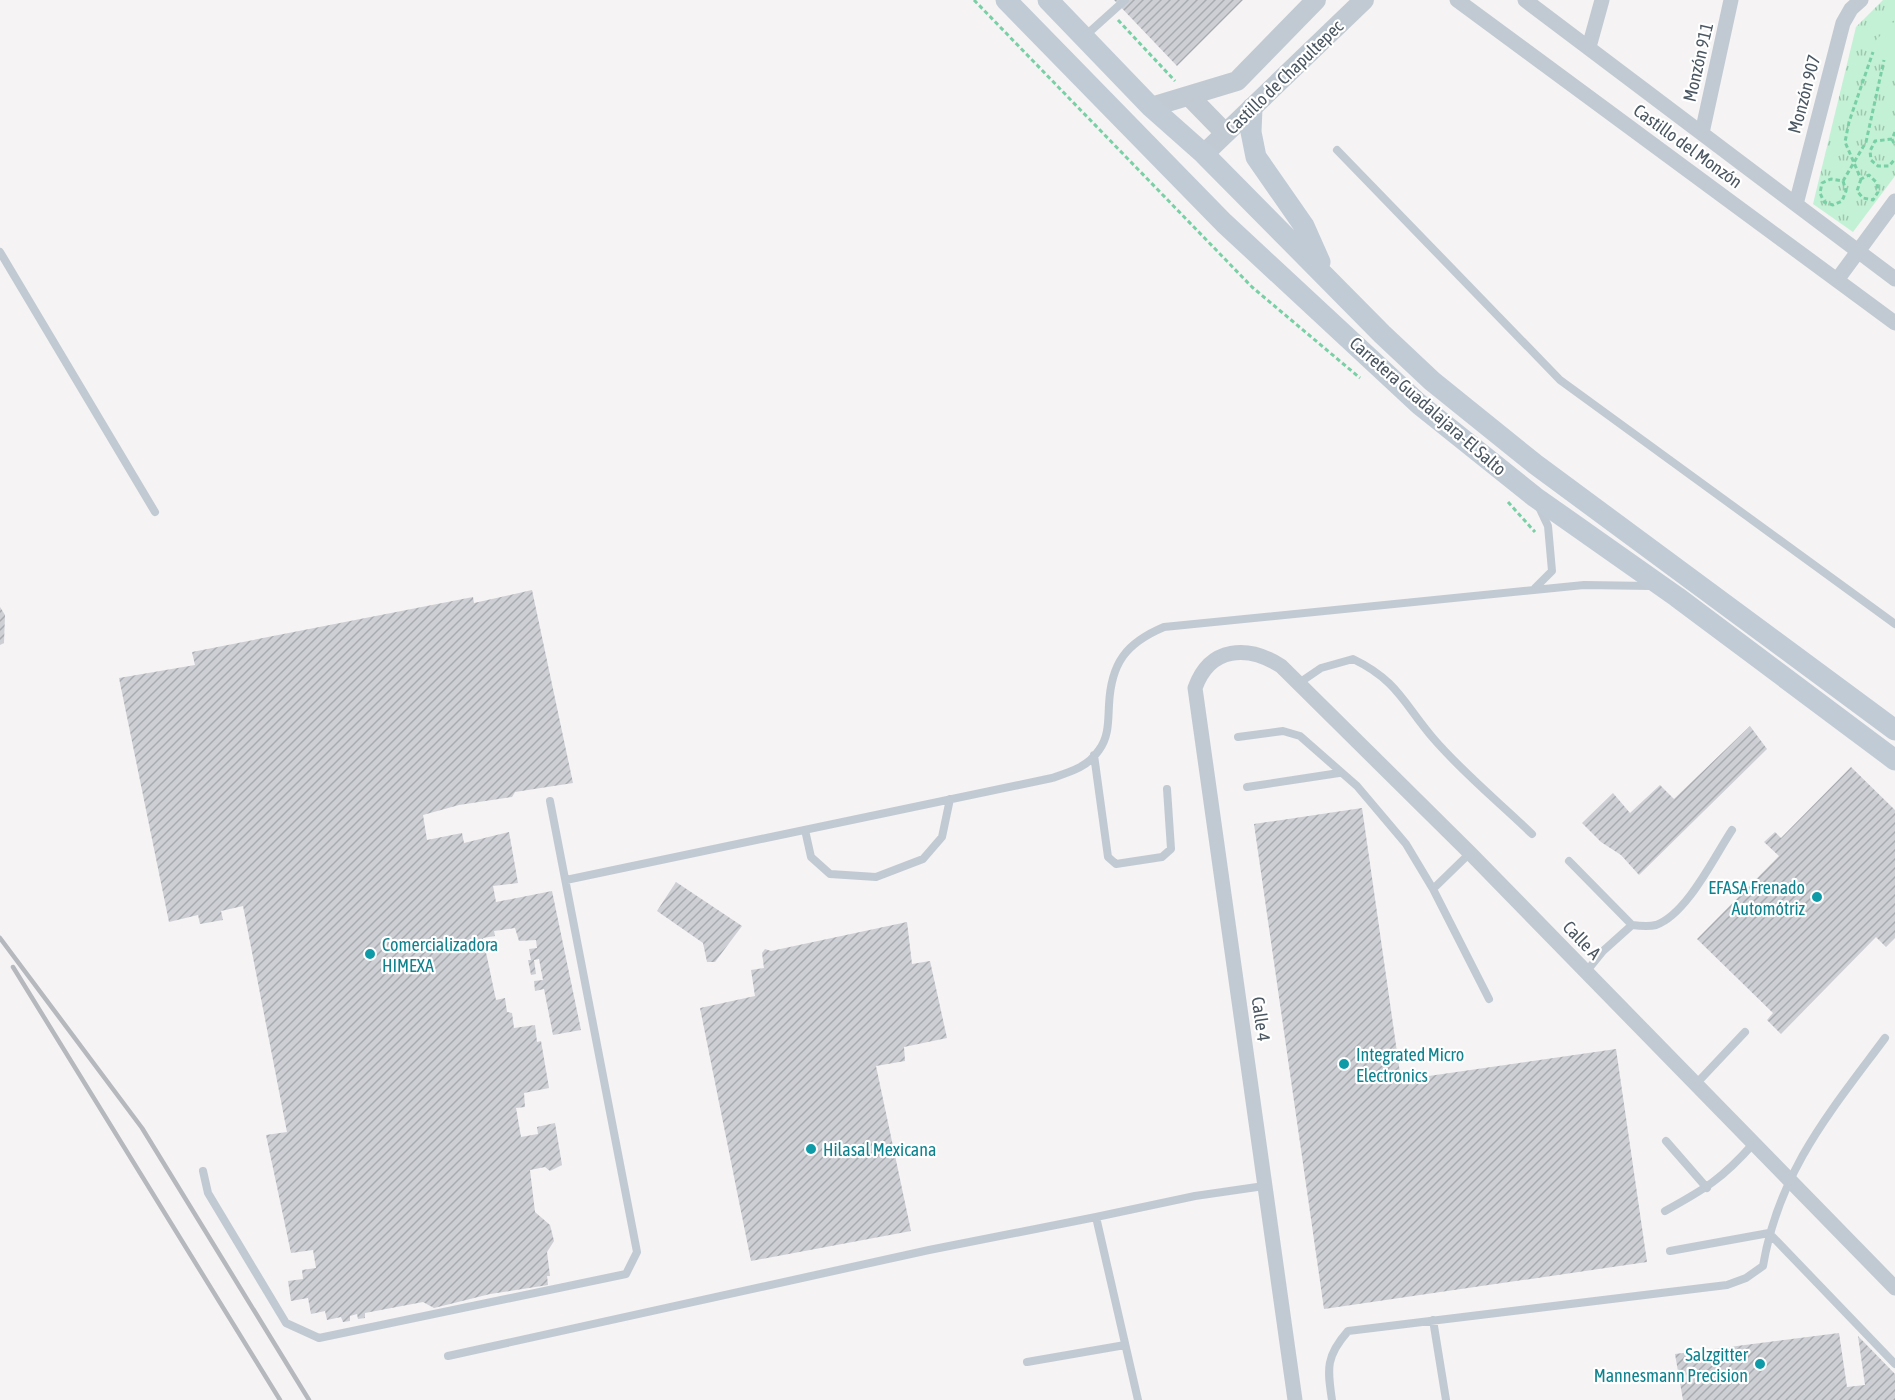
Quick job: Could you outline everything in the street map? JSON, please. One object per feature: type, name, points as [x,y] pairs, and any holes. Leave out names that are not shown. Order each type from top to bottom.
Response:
[{"type":"main road","name":"Carretera Guadalajara-El Salto","points":[[1006,0],[1224,224],[1420,405],[1535,497],[1663,587],[1895,760]]},
{"type":"main road","name":"Carretera Guadalajara-El Salto","points":[[1048,0],[1151,107],[1204,154],[1382,334],[1485,425],[1895,730]]},
{"type":"main road","points":[[1252,108],[1251,132],[1256,157],[1304,226],[1325,274]]},
{"type":"street","name":"Castillo de Chapultepec","points":[[1151,107],[1237,81],[1316,0]]},
{"type":"street","name":"Castillo de Chapultepec","points":[[1204,154],[1365,0]]},
{"type":"street","name":"Castillo del Monzón","points":[[1457,0],[1895,323]]},
{"type":"street","name":"Castillo del Monzón","points":[[1525,0],[1895,279]]},
{"type":"street","points":[[1589,47],[1602,0]]},
{"type":"street","name":"Monzón 911","points":[[1702,133],[1731,0]]},
{"type":"street","name":"Monzón 907","points":[[1796,204],[1843,22],[1851,9],[1861,0]]},
{"type":"street","points":[[1189,96],[1225,133]]},
{"type":"street","points":[[1837,280],[1895,201]]},
{"type":"street","name":"Calle A","points":[[1222,655],[1236,652],[1268,657],[1281,666],[1470,853],[1895,1288]]},
{"type":"street","name":"Calle 4","points":[[1222,655],[1210,662],[1200,674],[1195,688],[1294,1400]]},
{"type":"lane","points":[[1084,38],[1125,0]]},
{"type":"lane","points":[[1337,150],[1560,380],[1895,624]]},
{"type":"lane","points":[[0,252],[154,512]]},
{"type":"lane","points":[[1534,589],[1552,571],[1548,526],[1535,497]]},
{"type":"lane","points":[[566,880],[1052,778],[1080,768],[1094,755],[1108,730],[1111,692],[1125,651],[1140,638],[1164,627],[1534,589],[1584,585],[1663,587]]},
{"type":"lane","points":[[1299,683],[1321,668],[1353,659],[1376,670],[1396,687],[1434,739],[1532,834]]},
{"type":"lane","points":[[1238,737],[1283,731],[1300,736],[1339,773],[1357,786],[1406,844],[1433,889],[1489,999]]},
{"type":"lane","points":[[1094,755],[1108,857],[1116,864],[1162,857],[1171,849],[1167,789]]},
{"type":"lane","points":[[1247,787],[1339,773]]},
{"type":"lane","points":[[804,830],[811,857],[830,874],[876,877],[923,859],[942,837],[950,799]]},
{"type":"lane","points":[[203,1171],[208,1193],[286,1323],[319,1338],[626,1274],[637,1252],[550,801]]},
{"type":"lane","points":[[1569,861],[1632,925],[1647,927],[1658,924],[1680,908],[1732,830]]},
{"type":"lane","points":[[1433,889],[1470,853]]},
{"type":"lane","points":[[1586,972],[1603,951],[1632,925]]},
{"type":"lane","points":[[1695,1085],[1745,1032]]},
{"type":"lane","points":[[1332,1400],[1327,1370],[1334,1347],[1348,1331],[1727,1285],[1746,1278],[1763,1266],[1768,1233],[1789,1182],[1813,1135],[1885,1038]]},
{"type":"lane","points":[[1666,1141],[1707,1188]]},
{"type":"lane","points":[[1665,1211],[1727,1174],[1753,1144]]},
{"type":"lane","points":[[448,1356],[895,1257],[1195,1196],[1264,1186]]},
{"type":"lane","points":[[1096,1217],[1138,1400]]},
{"type":"lane","points":[[1671,1251],[1768,1233]]},
{"type":"lane","points":[[1768,1233],[1895,1364]]},
{"type":"lane","points":[[1433,1320],[1446,1400]]},
{"type":"lane","points":[[1026,1362],[1125,1345]]},
{"type":"path","points":[[1111,12],[1189,96]]},
{"type":"path","points":[[1862,179],[1869,175],[1877,183],[1878,192],[1873,200],[1863,198],[1857,191],[1862,179],[1845,142],[1849,122],[1873,52]]},
{"type":"path","points":[[1843,181],[1831,178],[1821,183],[1820,193],[1824,202],[1833,205],[1842,201],[1845,191],[1843,181],[1866,142],[1884,60]]},
{"type":"path","points":[[1895,132],[1892,139],[1895,146]]},
{"type":"path","points":[[1892,139],[1875,141],[1870,151],[1871,160],[1878,166],[1888,166],[1895,159]]},
{"type":"green space","points":[[1883,0],[1895,0],[1895,176],[1853,232],[1813,204],[1856,27]]},
{"type":"green space","points":[[1895,21],[1895,68],[1868,48]]},
{"type":"building","points":[[1114,0],[1243,0],[1177,66]]},
{"type":"building","name":"Comercializadora HIMEXA","points":[[532,590],[573,783],[515,792],[512,797],[459,805],[423,815],[427,840],[462,833],[464,843],[509,832],[518,883],[493,886],[496,902],[552,891],[581,1030],[553,1035],[544,989],[535,991],[534,981],[543,980],[539,959],[534,960],[536,974],[531,975],[528,960],[531,960],[529,949],[537,948],[536,940],[519,941],[515,928],[494,931],[495,936],[483,938],[496,1000],[505,998],[507,1012],[512,1013],[514,1028],[535,1025],[537,1042],[541,1041],[549,1088],[524,1093],[525,1107],[516,1108],[521,1137],[538,1134],[537,1127],[555,1123],[562,1165],[550,1171],[545,1167],[530,1170],[535,1212],[550,1225],[554,1241],[547,1252],[550,1276],[547,1276],[548,1285],[490,1294],[434,1308],[423,1302],[365,1313],[365,1318],[358,1319],[357,1314],[350,1316],[350,1321],[343,1322],[341,1317],[327,1320],[325,1311],[311,1314],[308,1298],[291,1301],[288,1281],[303,1279],[302,1270],[316,1268],[313,1250],[291,1253],[266,1135],[287,1132],[243,906],[221,911],[223,920],[200,924],[198,915],[169,922],[119,678],[195,665],[192,652],[473,597],[474,603]]},
{"type":"building","points":[[0,607],[5,615],[4,643],[0,645]]},
{"type":"building","points":[[1750,726],[1767,749],[1639,875],[1621,855],[1601,842],[1582,823],[1613,793],[1630,813],[1660,785],[1674,799]]},
{"type":"building","name":"EFASA Frenado Automótriz","points":[[1851,767],[1895,810],[1895,938],[1886,947],[1876,937],[1781,1034],[1767,1020],[1773,1013],[1697,939],[1779,856],[1764,842],[1775,832],[1781,838]]},
{"type":"building","name":"Integrated Micro Electronics","points":[[1362,808],[1401,1080],[1616,1049],[1647,1262],[1324,1309],[1254,824]]},
{"type":"building","points":[[676,882],[742,926],[715,962],[707,962],[703,943],[657,911]]},
{"type":"building","name":"Hilasal Mexicana","points":[[907,922],[912,964],[930,961],[947,1038],[904,1047],[905,1061],[876,1066],[911,1231],[751,1261],[700,1008],[755,996],[751,970],[764,968],[762,953],[765,949],[771,951]]},
{"type":"building","name":"Salzgitter Mannesmann Precision","points":[[1839,1333],[1847,1387],[1865,1385],[1858,1336],[1895,1374],[1895,1400],[1683,1400],[1675,1354]]},
{"type":"railway","points":[[0,938],[142,1128],[309,1400]]},
{"type":"railway","points":[[13,967],[280,1400]]},
{"type":"place","name":"EFASA Frenado Automótriz","points":[[1817,897]]},
{"type":"place","name":"Comercializadora HIMEXA","points":[[370,954]]},
{"type":"place","name":"Integrated Micro Electronics","points":[[1344,1064]]},
{"type":"place","name":"Hilasal Mexicana","points":[[811,1149]]},
{"type":"place","name":"Salzgitter Mannesmann Precision","points":[[1760,1364]]}]
